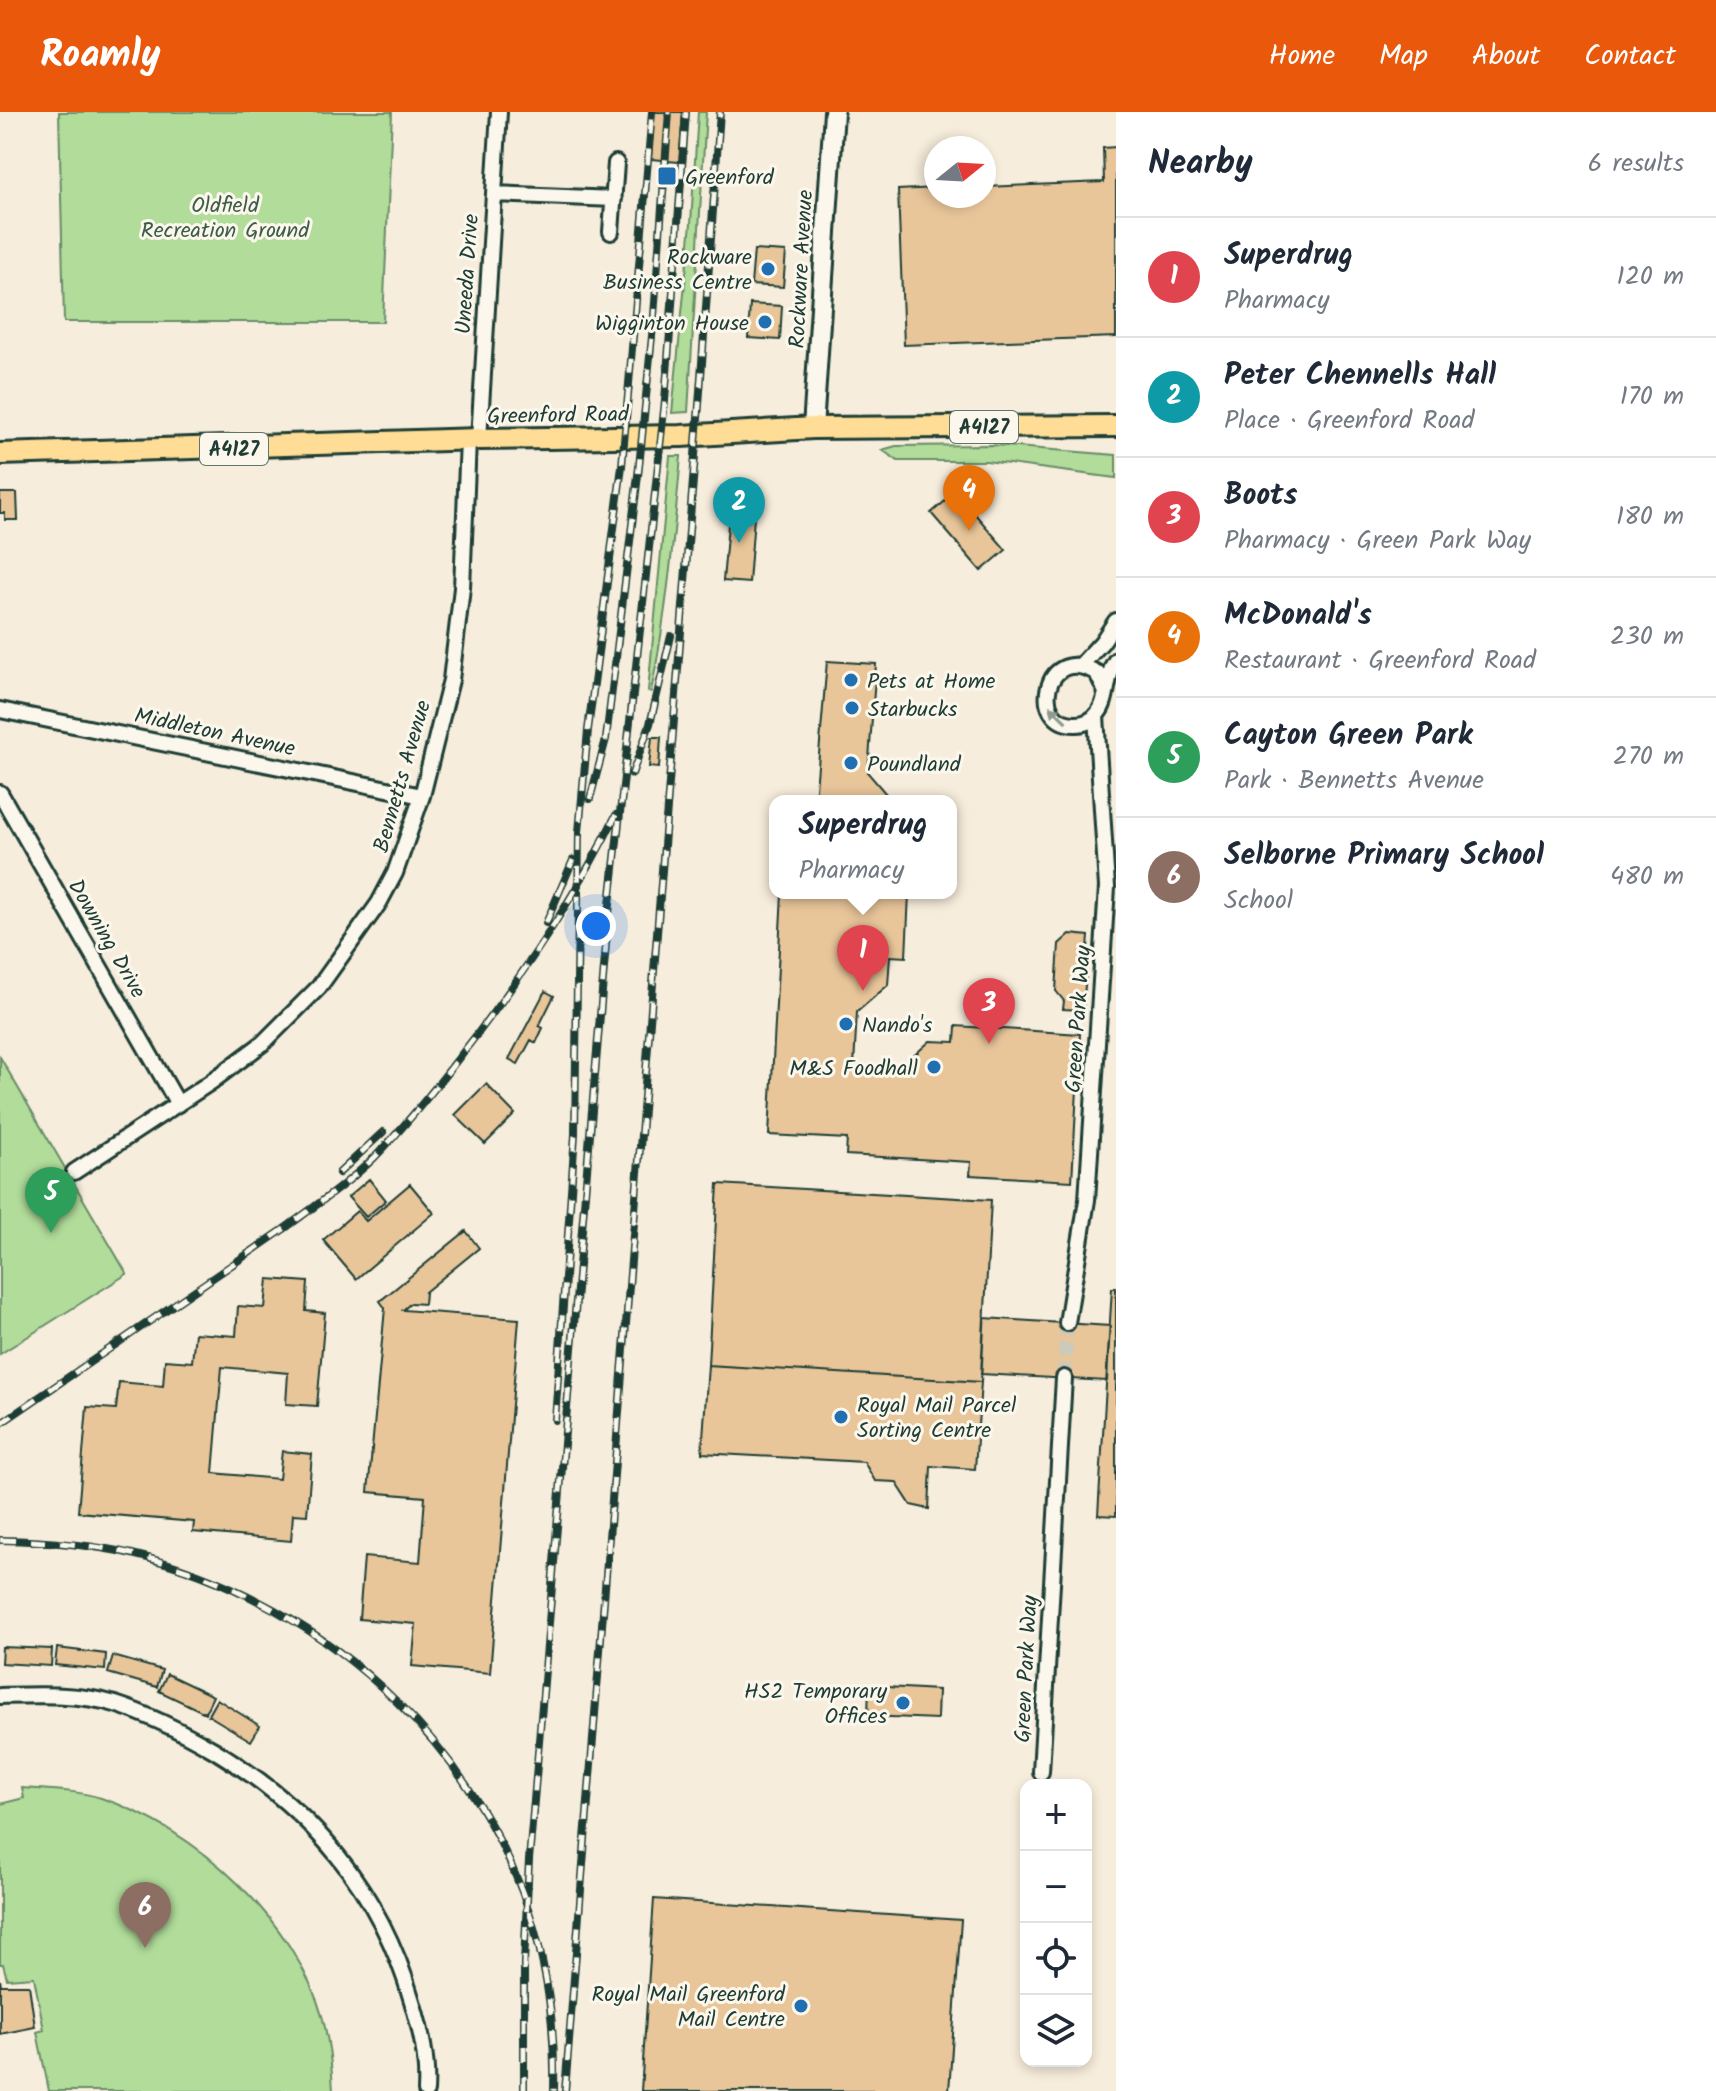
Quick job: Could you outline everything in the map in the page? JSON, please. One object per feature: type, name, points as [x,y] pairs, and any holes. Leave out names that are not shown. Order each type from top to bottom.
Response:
[{"type":"main road","name":"Greenford Road","points":[[0,454],[681,436],[813,428],[1116,426]]},
{"type":"street","name":"Uneeda Drive","points":[[473,440],[499,112]]},
{"type":"street","name":"Rockware Avenue","points":[[813,428],[834,112]]},
{"type":"street","points":[[611,232],[616,163]]},
{"type":"street","points":[[494,194],[614,199]]},
{"type":"street","name":"Bennetts Avenue","points":[[74,1172],[178,1104],[263,1043],[319,987],[379,903],[395,873],[422,796],[451,680],[462,588],[473,440]]},
{"type":"street","points":[[1080,666],[1116,621]]},
{"type":"street","name":"Green Park Way","points":[[1067,1323],[1087,1200],[1107,887],[1096,716],[1105,700],[1105,690],[1116,660]]},
{"type":"street","points":[[1096,716],[1088,722],[1068,723],[1059,719],[1048,704],[1048,686],[1052,677],[1069,666],[1080,666],[1097,673],[1105,690]]},
{"type":"street","name":"Middleton Avenue","points":[[0,710],[422,796]]},
{"type":"street","name":"Downing Drive","points":[[0,793],[178,1104]]},
{"type":"street","name":"Green Park Way","points":[[1041,1772],[1064,1378]]},
{"type":"street","points":[[0,1696],[89,1699],[112,1703],[155,1718],[238,1765],[306,1819],[354,1878],[395,1948],[420,2029],[426,2091]]},
{"type":"green space","name":"Oldfield Recreation Ground","points":[[59,112],[392,112],[383,322],[64,322]]},
{"type":"green space","points":[[698,112],[706,112],[688,412],[672,413],[691,223]]},
{"type":"green space","points":[[993,445],[1116,455],[1116,478],[986,461],[898,461],[882,450],[896,446]]},
{"type":"green space","points":[[670,456],[681,456],[666,604],[651,692],[648,691]]},
{"type":"green space","points":[[0,1057],[127,1274],[0,1354]]},
{"type":"green space","points":[[22,1788],[91,1795],[137,1812],[206,1855],[238,1883],[290,1947],[309,1982],[325,2028],[333,2091],[49,2091],[37,2032],[44,2030],[34,1977],[7,1979],[3,1964],[0,1964],[0,1804],[24,1798]]},
{"type":"building","points":[[654,112],[667,112],[663,160],[651,159]]},
{"type":"building","points":[[671,112],[683,112],[679,162],[667,161]]},
{"type":"building","points":[[1116,147],[1116,337],[904,345],[898,190],[924,189],[924,208],[996,208],[996,186],[1104,182],[1103,148]]},
{"type":"building","name":"Rockware Business Centre","points":[[754,250],[786,252],[783,287],[751,285]]},
{"type":"building","name":"Wigginton House","points":[[750,304],[782,306],[780,340],[748,338]]},
{"type":"building","points":[[956,492],[1006,550],[981,571],[931,513]]},
{"type":"building","points":[[0,493],[17,493],[18,520],[5,520],[5,513],[0,513]]},
{"type":"building","points":[[730,502],[755,504],[749,583],[723,581]]},
{"type":"building","points":[[827,661],[876,664],[868,773],[887,795],[816,795]]},
{"type":"building","points":[[652,737],[661,737],[659,768],[649,767]]},
{"type":"building","points":[[782,899],[909,899],[906,957],[890,956],[888,985],[857,1012],[854,1066],[899,1069],[930,1041],[955,1042],[956,1026],[1080,1034],[1072,1181],[970,1175],[971,1162],[846,1155],[847,1139],[769,1135]]},
{"type":"building","points":[[1070,934],[1089,936],[1083,1010],[1063,1009],[1064,1001],[1056,991],[1059,944]]},
{"type":"building","points":[[545,991],[554,996],[539,1026],[543,1028],[536,1043],[531,1040],[518,1064],[509,1059]]},
{"type":"building","points":[[486,1084],[515,1114],[485,1144],[455,1115]]},
{"type":"building","points":[[369,1179],[386,1200],[366,1217],[348,1197]]},
{"type":"building","points":[[410,1184],[434,1213],[356,1279],[323,1240],[357,1211],[366,1221]]},
{"type":"building","points":[[718,1184],[991,1200],[981,1382],[708,1365]]},
{"type":"building","points":[[466,1231],[479,1248],[425,1292],[424,1304],[411,1303],[403,1310],[519,1319],[490,1673],[412,1666],[416,1624],[359,1619],[364,1557],[420,1562],[425,1497],[368,1492],[385,1308],[380,1301]]},
{"type":"building","points":[[268,1279],[308,1282],[306,1311],[325,1313],[317,1406],[286,1404],[288,1373],[222,1367],[213,1473],[279,1479],[282,1451],[312,1454],[307,1515],[293,1514],[291,1541],[193,1532],[194,1522],[78,1512],[87,1407],[116,1409],[119,1382],[163,1386],[165,1360],[192,1362],[195,1333],[236,1336],[238,1306],[265,1308]]},
{"type":"building","points":[[1112,1288],[1116,1288],[1116,1516],[1098,1515]]},
{"type":"building","points":[[984,1318],[1110,1326],[1107,1381],[981,1374]]},
{"type":"building","name":"Royal Mail Parcel Sorting Centre","points":[[708,1365],[981,1382],[975,1469],[931,1466],[929,1509],[911,1505],[896,1482],[875,1481],[864,1462],[702,1453]]},
{"type":"building","points":[[2,1647],[52,1649],[51,1666],[1,1663]]},
{"type":"building","points":[[57,1648],[106,1654],[105,1670],[55,1665]]},
{"type":"building","points":[[113,1656],[162,1670],[157,1687],[108,1673]]},
{"type":"building","points":[[167,1674],[213,1696],[205,1713],[159,1691]]},
{"type":"building","name":"HS2 Temporary Offices","points":[[869,1686],[938,1690],[937,1719],[868,1716]]},
{"type":"building","points":[[217,1699],[260,1726],[251,1741],[208,1715]]},
{"type":"building","name":"Royal Mail Greenford Mail Centre","points":[[654,1899],[961,1920],[949,2091],[641,2091]]},
{"type":"building","points":[[0,1980],[1,1985],[29,1985],[35,2027],[0,2034]]},
{"type":"tunnel","points":[[1064,1378],[1067,1323]]},
{"type":"railway","points":[[555,1420],[575,1134],[579,832],[588,730],[622,466],[652,112]]},
{"type":"railway","points":[[590,799],[606,739],[639,467],[669,112]]},
{"type":"railway","points":[[524,2091],[524,1963],[529,1860],[607,932],[665,401],[686,112]]},
{"type":"railway","points":[[565,2091],[720,112]]},
{"type":"railway","points":[[632,774],[650,724],[671,636]]},
{"type":"railway","points":[[0,1424],[284,1229],[375,1157],[441,1081],[525,969],[564,909],[616,815]]},
{"type":"railway","points":[[546,923],[573,860]]},
{"type":"railway","points":[[339,1173],[383,1132]]},
{"type":"railway","points":[[0,1540],[116,1551],[205,1577],[274,1609],[338,1651],[396,1701],[447,1759],[490,1822],[522,1892],[549,1996],[554,2091]]},
{"type":"place","name":"Greenford","points":[[667,176]]},
{"type":"place","name":"Rockware Business Centre","points":[[768,269]]},
{"type":"place","name":"Wigginton House","points":[[765,322]]},
{"type":"place","name":"McDonald's","points":[[969,531]]},
{"type":"place","name":"Peter Chennells Hall","points":[[739,543]]},
{"type":"place","name":"Pets at Home","points":[[851,680]]},
{"type":"place","name":"Starbucks","points":[[852,708]]},
{"type":"place","name":"Poundland","points":[[851,763]]},
{"type":"place","name":"Superdrug","points":[[863,991]]},
{"type":"place","name":"Nando's","points":[[846,1024]]},
{"type":"place","name":"Boots","points":[[989,1044]]},
{"type":"place","name":"M&S Foodhall","points":[[934,1067]]},
{"type":"place","name":"Cayton Green Park","points":[[51,1233]]},
{"type":"place","name":"Royal Mail Parcel Sorting Centre","points":[[841,1417]]},
{"type":"place","name":"HS2 Temporary Offices","points":[[903,1703]]},
{"type":"place","name":"Selborne Primary School","points":[[145,1948]]},
{"type":"place","name":"Royal Mail Greenford Mail Centre","points":[[801,2006]]}]
